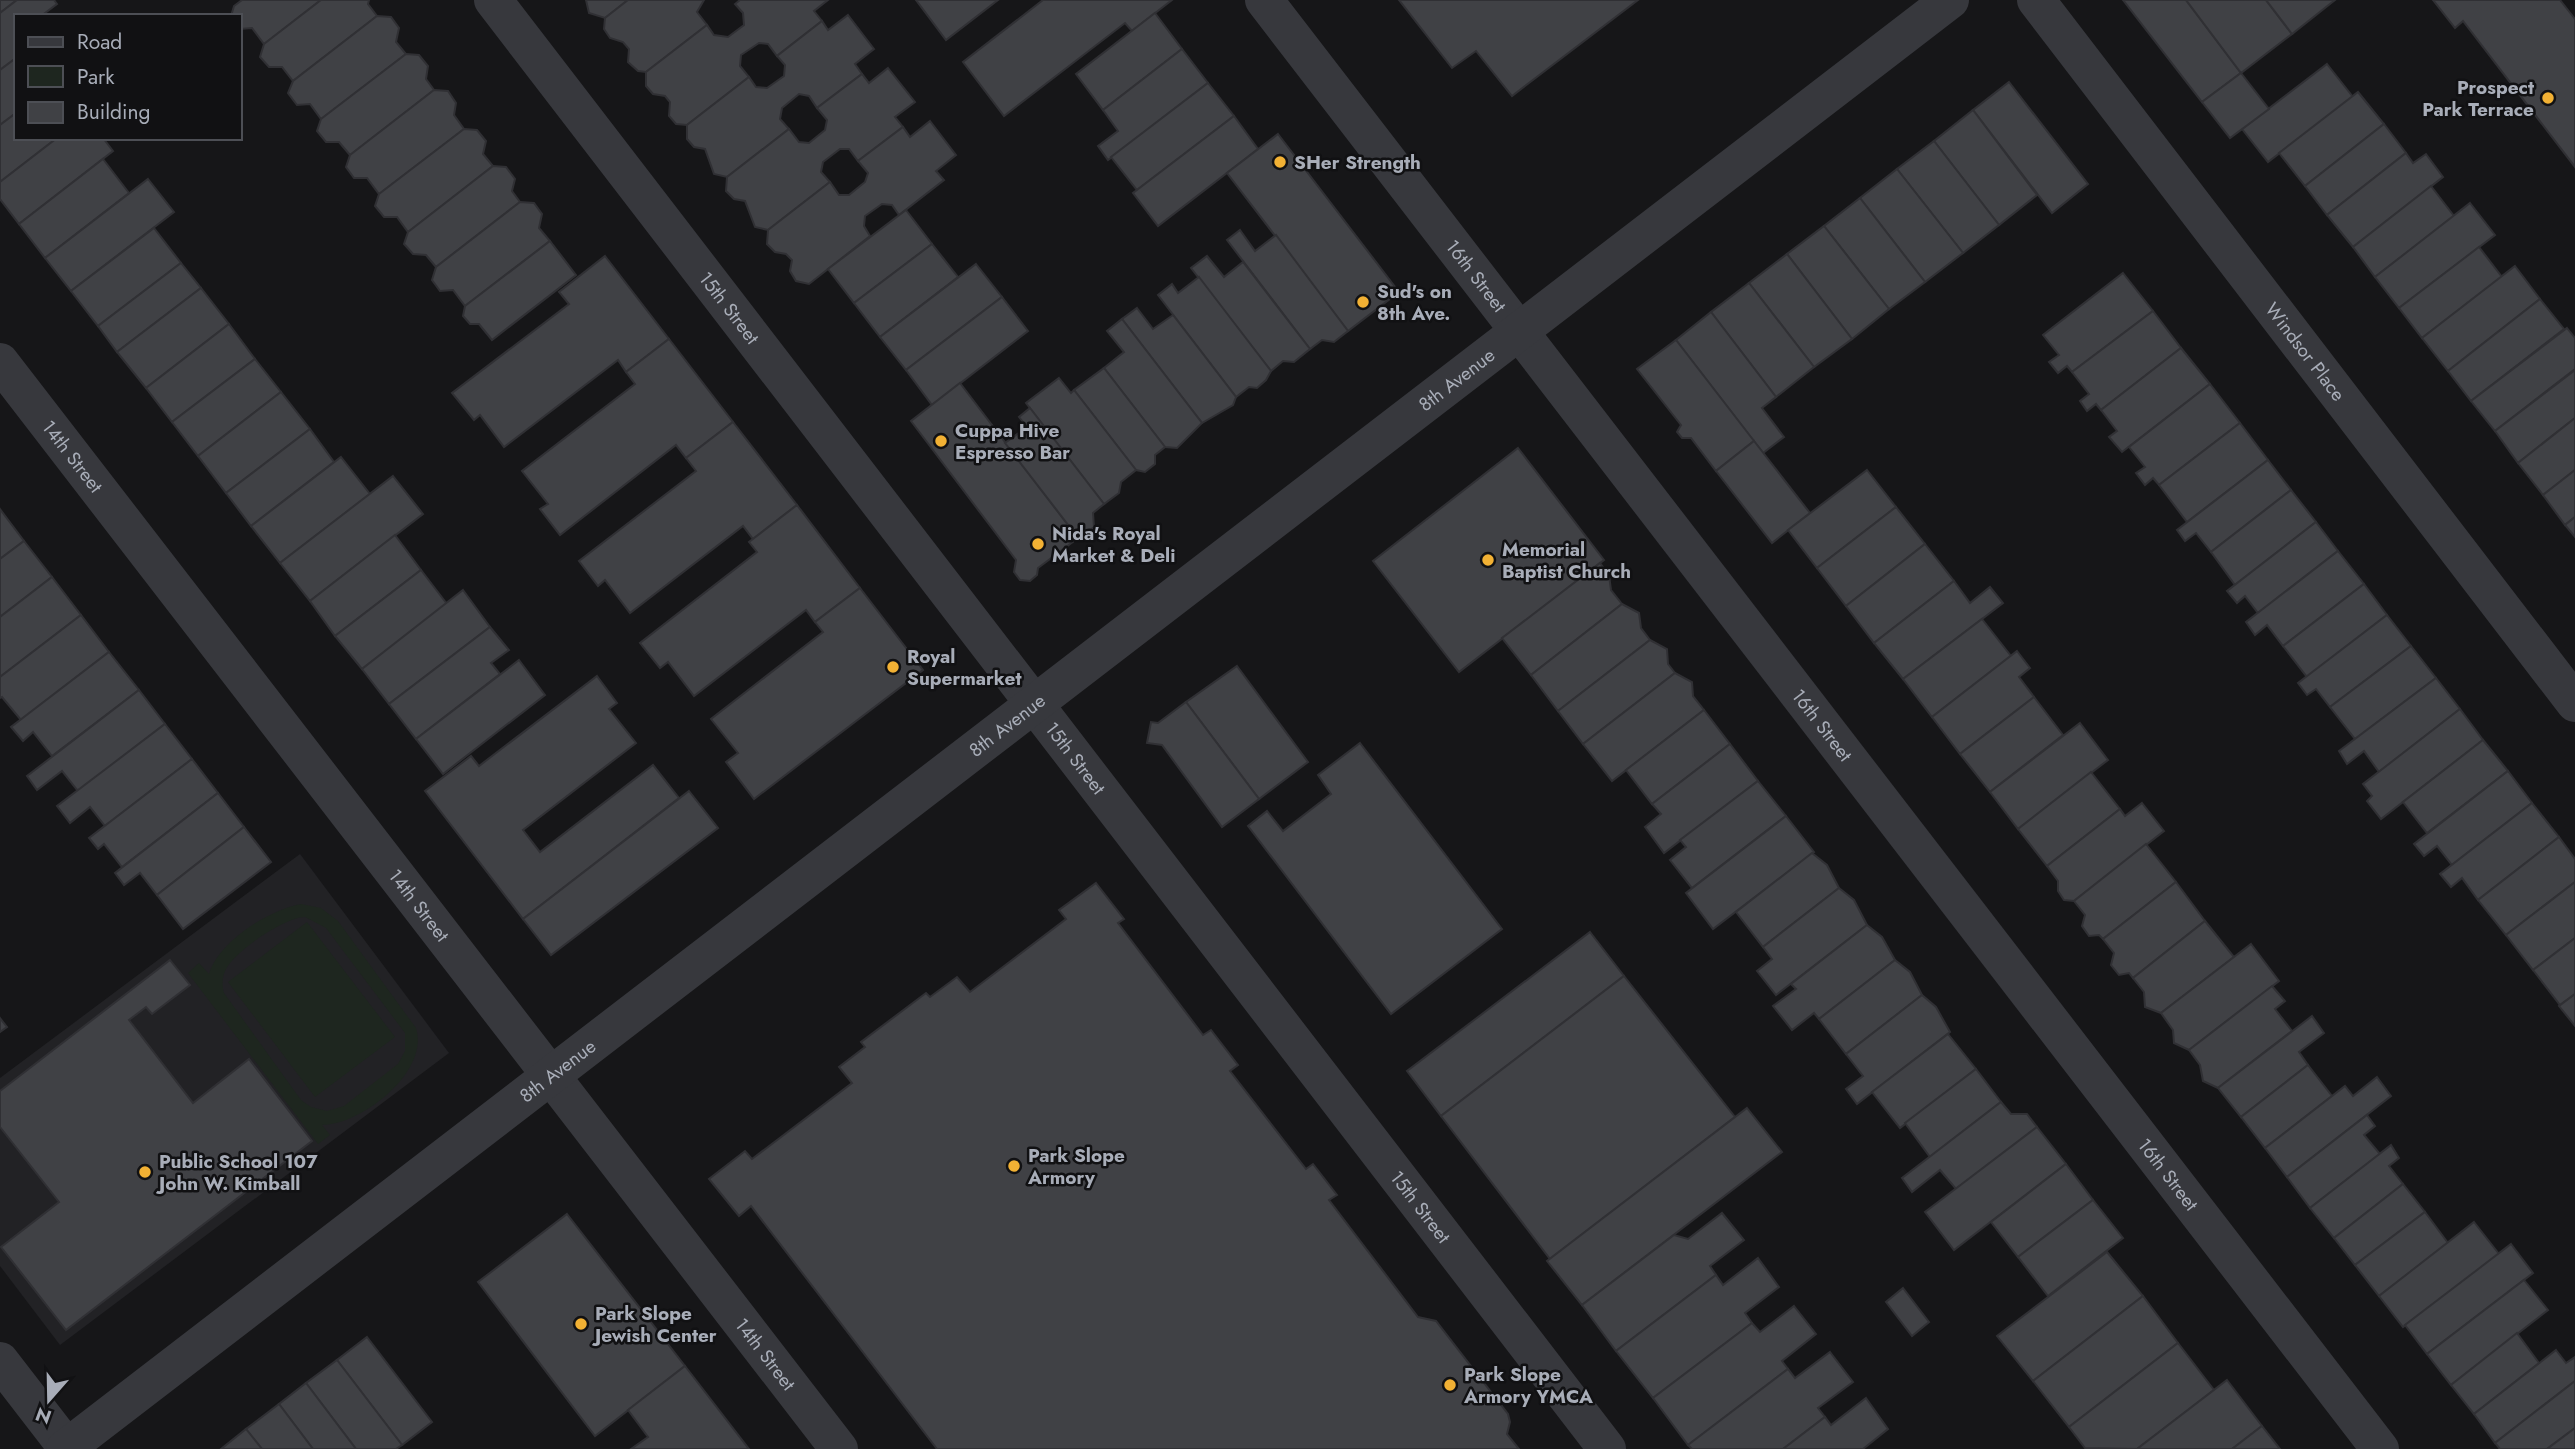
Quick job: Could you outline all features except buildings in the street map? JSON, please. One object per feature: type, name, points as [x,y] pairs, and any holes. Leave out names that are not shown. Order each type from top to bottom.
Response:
[{"type":"street","name":"15th Street","points":[[493,0],[1607,1449]]},
{"type":"street","name":"16th Street","points":[[1264,0],[2380,1449]]},
{"type":"street","name":"8th Avenue","points":[[67,1448],[1950,0]]},
{"type":"street","name":"Windsor Place","points":[[2036,0],[2575,703]]},
{"type":"street","name":"14th Street","points":[[0,362],[839,1449]]},
{"type":"street","points":[[0,1361],[67,1448]]},
{"type":"shaded area","name":"Public School 107 John W. Kimball","points":[[300,854],[449,1053],[60,1345],[0,1266],[0,1078]]},
{"type":"green space","points":[[301,904],[321,908],[338,921],[416,1028],[418,1045],[413,1062],[403,1078],[373,1106],[338,1123],[322,1125],[330,1135],[318,1144],[188,973],[199,963],[209,974],[223,950],[234,939],[260,920]],"holes":[[[305,917],[326,928],[405,1033],[405,1051],[398,1064],[344,1106],[327,1111],[311,1107],[301,1100],[224,993],[223,982],[230,963],[273,929]]]},
{"type":"green space","points":[[307,922],[395,1037],[315,1097],[228,982]]},
{"type":"place","name":"Prospect Park Terrace","points":[[2548,98]]},
{"type":"place","name":"SHer Strength","points":[[1280,162]]},
{"type":"place","name":"Sud's on 8th Ave.","points":[[1363,302]]},
{"type":"place","name":"Cuppa Hive Espresso Bar","points":[[941,441]]},
{"type":"place","name":"Nida's Royal Market & Deli","points":[[1038,544]]},
{"type":"place","name":"Memorial Baptist Church","points":[[1488,560]]},
{"type":"place","name":"Royal Supermarket","points":[[893,667]]},
{"type":"place","name":"Park Slope Armory","points":[[1014,1166]]},
{"type":"place","name":"Public School 107 John W. Kimball","points":[[145,1172]]},
{"type":"place","name":"Park Slope Jewish Center","points":[[581,1324]]},
{"type":"place","name":"Park Slope Armory YMCA","points":[[1450,1385]]}]
